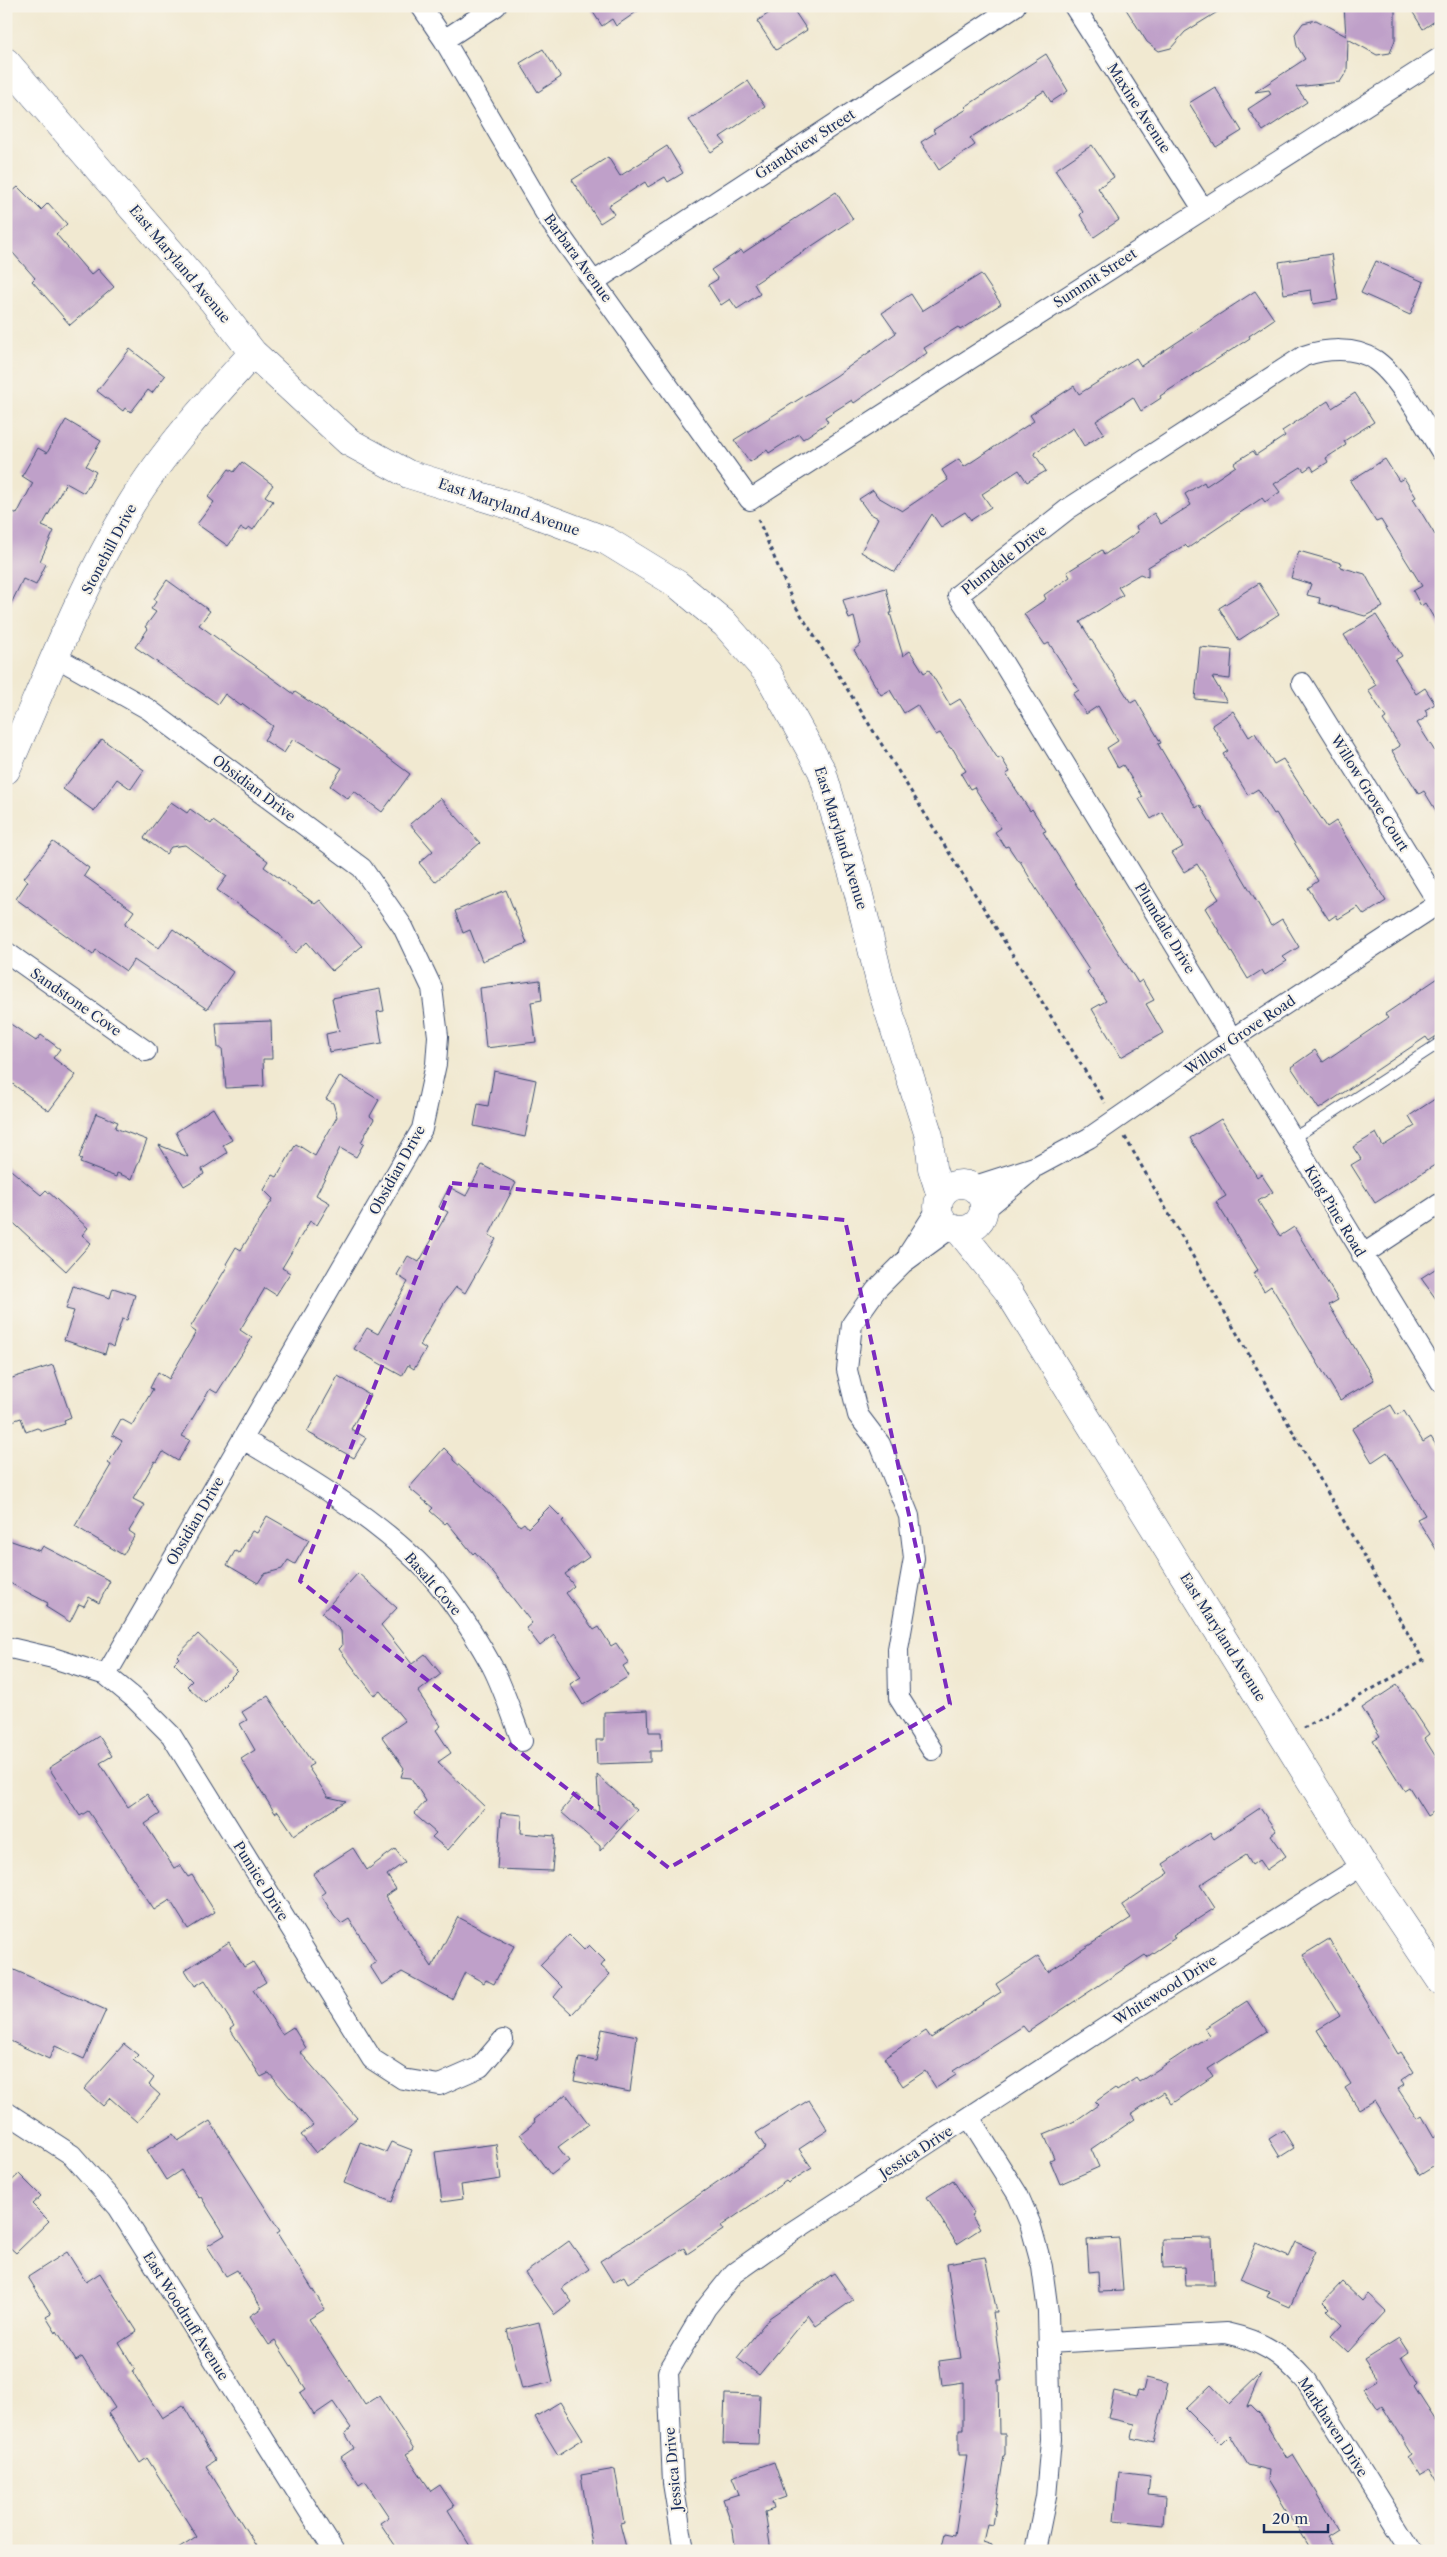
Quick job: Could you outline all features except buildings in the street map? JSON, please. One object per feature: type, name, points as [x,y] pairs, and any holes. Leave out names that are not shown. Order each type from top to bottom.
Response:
[{"type":"street","name":"Barbara Avenue","points":[[421,6],[444,40],[550,220],[750,500]]},
{"type":"street","points":[[444,40],[496,6]]},
{"type":"street","name":"Grandview Street","points":[[595,281],[1015,6]]},
{"type":"street","name":"Maxine Avenue","points":[[1074,6],[1203,209]]},
{"type":"street","name":"Summit Street","points":[[750,500],[1441,57]]},
{"type":"street","name":"East Maryland Avenue","points":[[6,62],[212,300],[253,353],[349,442],[408,474],[522,509],[607,541],[677,584],[725,624],[767,672],[822,770],[858,891],[882,990],[929,1136],[952,1165],[961,1208],[1008,1291],[1363,1866],[1441,1981]]},
{"type":"street","name":"Plumdale Drive","points":[[1232,1039],[1002,661],[958,595],[1068,509],[1304,356],[1322,350],[1340,350],[1375,359],[1397,384],[1441,451]]},
{"type":"street","name":"Stonehill Drive","points":[[6,770],[88,584],[130,505],[194,417],[253,353]]},
{"type":"street","name":"Obsidian Drive","points":[[56,657],[148,709],[362,868],[403,926],[432,988],[438,1036],[436,1064],[422,1129],[106,1675]]},
{"type":"street","name":"Willow Grove Court","points":[[1302,683],[1440,903]]},
{"type":"street","name":"Willow Grove Road","points":[[961,1208],[1089,1138],[1232,1039],[1440,903]]},
{"type":"street","name":"Sandstone Cove","points":[[6,952],[146,1051]]},
{"type":"street","name":"King Pine Road","points":[[1232,1039],[1441,1382]]},
{"type":"street","points":[[1362,1255],[1441,1203]]},
{"type":"street","points":[[932,1750],[900,1698],[898,1649],[914,1558],[909,1516],[880,1444],[858,1414],[847,1370],[852,1324],[876,1290],[961,1208]]},
{"type":"street","name":"Basalt Cove","points":[[242,1439],[319,1487],[367,1520],[418,1562],[461,1615],[493,1668],[522,1740]]},
{"type":"street","name":"Pumice Drive","points":[[6,1647],[53,1658],[106,1675],[134,1698],[171,1735],[372,2059],[403,2079],[438,2086],[480,2067],[503,2040]]},
{"type":"street","name":"Whitewood Drive","points":[[969,2117],[1134,2009],[1363,1866]]},
{"type":"street","name":"East Woodruff Avenue","points":[[6,2112],[72,2154],[118,2208],[334,2551]]},
{"type":"street","points":[[969,2117],[1007,2174],[1030,2223],[1042,2267],[1048,2312],[1051,2439],[1046,2497],[1035,2551]]},
{"type":"street","name":"Jessica Drive","points":[[684,2551],[673,2482],[668,2372],[706,2308],[734,2273],[792,2232],[969,2117]]},
{"type":"street","name":"Markhaven Drive","points":[[1048,2343],[1226,2333],[1249,2338],[1271,2348],[1290,2363],[1306,2381],[1412,2551]]},
{"type":"lane","points":[[1291,1136],[1303,1132],[1441,1042]]},
{"type":"path","points":[[750,500],[792,602],[1116,1120],[1423,1660],[1286,1739]]},
{"type":"highlighted area","points":[[452,1183],[845,1220],[950,1704],[669,1868],[300,1581]]}]
